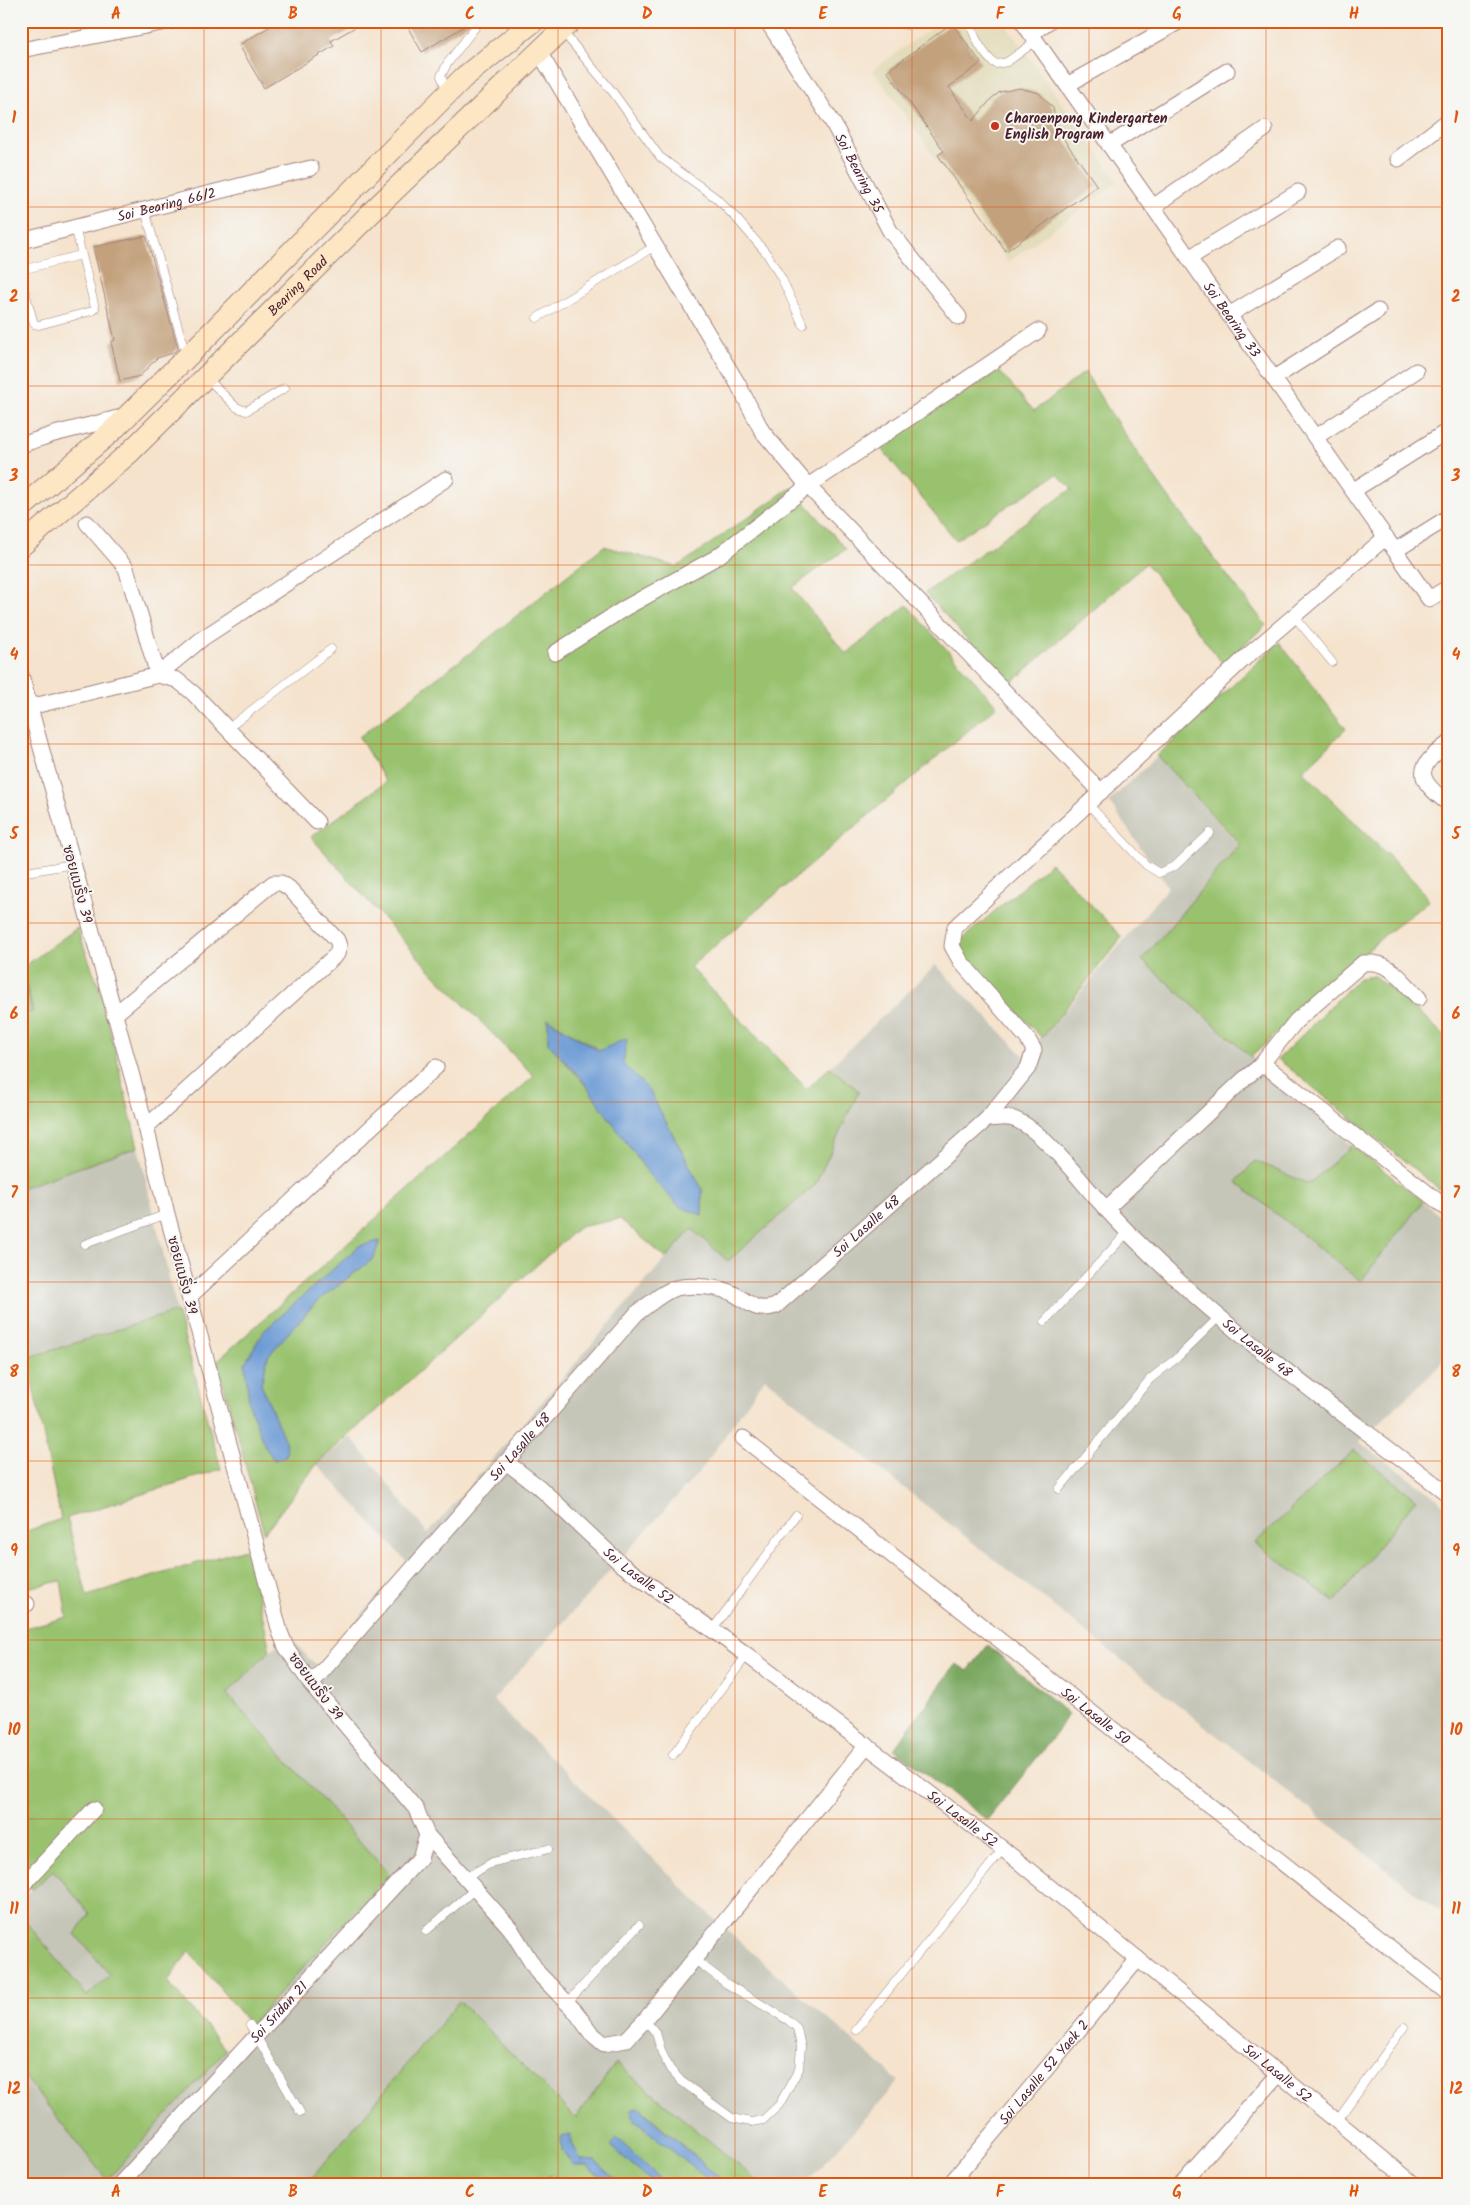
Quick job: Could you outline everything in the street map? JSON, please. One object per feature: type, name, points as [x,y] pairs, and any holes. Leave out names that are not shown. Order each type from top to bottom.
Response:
[{"type":"main road","name":"Bearing Road","points":[[21,508],[126,416],[187,357],[463,78],[534,21]]},
{"type":"main road","name":"Bearing Road","points":[[21,546],[129,453],[207,378],[381,203],[566,26]]},
{"type":"street","points":[[21,50],[172,21]]},
{"type":"street","name":"Soi Bearing 35","points":[[767,21],[833,123],[890,230],[960,317]]},
{"type":"street","name":"Soi Bearing 33","points":[[1022,21],[1429,599],[1449,587]]},
{"type":"street","points":[[1033,38],[1050,21]]},
{"type":"street","points":[[1067,85],[1180,21]]},
{"type":"street","points":[[538,52],[738,384],[762,431],[808,486],[1101,792]]},
{"type":"street","points":[[1109,145],[1227,70]]},
{"type":"street","points":[[1398,159],[1449,120]]},
{"type":"street","points":[[1153,207],[1266,129]]},
{"type":"street","name":"Soi Bearing 66/2","points":[[21,241],[311,168]]},
{"type":"street","points":[[1189,258],[1298,192]]},
{"type":"street","points":[[1229,315],[1338,248]]},
{"type":"street","points":[[1274,378],[1378,311]]},
{"type":"street","points":[[554,653],[625,608],[717,557],[808,486],[1038,331]]},
{"type":"street","points":[[1316,437],[1416,371]]},
{"type":"street","points":[[21,445],[54,434],[126,416]]},
{"type":"street","points":[[1354,490],[1449,430]]},
{"type":"street","points":[[158,675],[203,638],[446,479]]},
{"type":"street","points":[[1396,550],[1449,517]]},
{"type":"street","points":[[87,522],[126,568],[158,675]]},
{"type":"street","points":[[987,1119],[1028,1068],[1034,1050],[1027,1038],[961,962],[952,946],[955,927],[1246,657],[1386,537]]},
{"type":"street","name":"ซอยแบริ่ง 39","points":[[21,675],[26,703],[146,1127],[189,1297],[280,1632],[286,1647],[311,1684],[416,1809],[427,1836],[510,1928],[538,1973],[567,2003],[591,2033],[604,2044],[626,2040],[645,2020]]},
{"type":"street","points":[[26,703],[158,675],[177,680],[228,729],[316,822]]},
{"type":"street","points":[[1449,743],[1427,760],[1424,776],[1425,783],[1431,790],[1449,804]]},
{"type":"street","points":[[114,1015],[273,883],[281,883],[289,888],[337,940],[339,946],[337,954],[146,1127]]},
{"type":"street","points":[[1106,1209],[1188,1131],[1259,1068],[1296,1021],[1363,963],[1376,962],[1391,969],[1419,998]]},
{"type":"street","points":[[189,1297],[436,1067]]},
{"type":"street","points":[[1259,1068],[1266,1067],[1449,1210]]},
{"type":"street","name":"Soi Lasalle 48","points":[[311,1684],[637,1313],[678,1287],[715,1288],[733,1294],[754,1308],[769,1309],[776,1306],[987,1119],[1011,1118],[1036,1131],[1127,1233],[1220,1316],[1268,1358],[1449,1495]]},
{"type":"street","name":"Soi Lasalle 50","points":[[743,1438],[1449,1994]]},
{"type":"street","name":"Soi Lasalle 52","points":[[506,1462],[539,1487],[621,1564],[747,1655],[1003,1849],[1414,2184]]},
{"type":"street","points":[[645,2020],[867,1745]]},
{"type":"street","points":[[21,1887],[94,1809]]},
{"type":"street","name":"Soi Sridan 21","points":[[120,2184],[253,2031],[420,1858],[427,1836]]},
{"type":"street","name":"Soi Lasalle 52 Yaek 2","points":[[950,2184],[1138,1959]]},
{"type":"street","points":[[1181,2184],[1279,2074]]},
{"type":"lane","points":[[448,93],[441,76],[447,64],[480,21]]},
{"type":"lane","points":[[900,21],[906,24],[913,21]]},
{"type":"lane","points":[[972,21],[971,31],[990,61],[996,64],[1007,62],[1033,38]]},
{"type":"lane","points":[[566,26],[660,157],[716,198],[767,254],[782,279],[802,325]]},
{"type":"lane","points":[[145,210],[187,357]]},
{"type":"lane","points":[[21,278],[34,324],[38,325],[92,311],[95,308],[75,227]]},
{"type":"lane","points":[[537,318],[655,246]]},
{"type":"lane","points":[[21,270],[81,255]]},
{"type":"lane","points":[[207,378],[236,407],[246,411],[285,388]]},
{"type":"lane","points":[[1294,616],[1332,662]]},
{"type":"lane","points":[[228,729],[331,649]]},
{"type":"lane","points":[[1088,804],[1146,865],[1159,873],[1175,866],[1210,833]]},
{"type":"lane","points":[[21,873],[73,864]]},
{"type":"lane","points":[[84,1244],[167,1214]]},
{"type":"lane","points":[[1045,1321],[1127,1233]]},
{"type":"lane","points":[[1059,1489],[1150,1380],[1220,1316]]},
{"type":"lane","points":[[712,1630],[796,1515]]},
{"type":"lane","points":[[673,1755],[747,1655]]},
{"type":"lane","points":[[426,1931],[470,1883],[494,1862],[548,1849]]},
{"type":"lane","points":[[856,2030],[1003,1849]]},
{"type":"lane","points":[[567,2003],[640,1925]]},
{"type":"lane","points":[[645,2020],[656,2033],[662,2053],[670,2069],[681,2081],[732,2118],[751,2122],[764,2120],[779,2105],[799,2068],[802,2047],[797,2028],[779,2014],[727,1984],[694,1959]]},
{"type":"lane","points":[[1337,2121],[1404,2028]]},
{"type":"lane","points":[[253,2031],[300,2112]]},
{"type":"shaded area","name":"Charoenpong Kindergarten English Program","points":[[941,21],[1003,21],[1118,182],[1008,262],[873,70]]},
{"type":"shaded area","points":[[1157,756],[1243,849],[1142,960],[1352,1146],[1449,1223],[1449,1344],[1440,1366],[1359,1442],[1449,1508],[1449,1919],[765,1378],[701,1470],[493,1700],[715,1920],[899,2081],[805,2184],[761,2184],[616,2064],[577,2118],[459,2001],[307,2184],[23,2184],[21,2179],[21,2072],[108,2179],[389,1874],[227,1693],[288,1634],[309,1659],[318,1665],[407,1562],[317,1464],[351,1437],[428,1534],[691,1229],[859,1091],[830,1067],[936,965],[1024,1056],[1052,1027],[1168,887],[1109,802]]},
{"type":"shaded area","points":[[138,1147],[177,1311],[27,1358],[21,1335],[21,1188]]},
{"type":"shaded area","points":[[53,1870],[90,1914],[76,1934],[110,1975],[87,1996],[21,1916],[21,1899]]},
{"type":"green space","points":[[999,371],[1034,411],[1085,372],[1127,438],[1171,501],[1266,625],[1223,664],[1146,563],[1009,685],[925,593],[1072,489],[1057,474],[956,540],[878,444]]},
{"type":"green space","points":[[791,487],[846,549],[792,588],[846,654],[907,605],[997,706],[690,967],[807,1089],[830,1067],[859,1091],[815,1185],[728,1261],[692,1229],[666,1258],[620,1219],[579,1227],[317,1464],[264,1533],[217,1361],[534,1076],[427,967],[311,837],[386,782],[359,737],[470,653],[604,546],[677,567]],"holes":[[[548,1019],[623,1064],[649,1090],[702,1189],[702,1215],[548,1043]],[[380,1241],[373,1259],[315,1303],[268,1356],[261,1384],[245,1363],[263,1332],[359,1246]]]},
{"type":"green space","points":[[1279,642],[1346,729],[1303,771],[1419,886],[1429,901],[1388,932],[1251,1057],[1142,960],[1240,844],[1157,756]]},
{"type":"green space","points":[[1051,863],[1122,937],[1042,1038],[963,955],[961,940]]},
{"type":"green space","points":[[77,928],[101,993],[138,1147],[21,1188],[21,1015],[33,1011],[22,968]]},
{"type":"green space","points":[[21,968],[33,1012],[21,1015]]},
{"type":"green space","points":[[1374,976],[1418,1011],[1449,1040],[1449,1197],[1278,1059],[1359,978]]},
{"type":"green space","points":[[1352,1146],[1423,1201],[1361,1281],[1236,1182],[1255,1161],[1309,1184]]},
{"type":"green space","points":[[177,1311],[221,1469],[67,1518],[87,1596],[248,1548],[270,1651],[227,1694],[389,1874],[250,2025],[189,1951],[168,1981],[226,2050],[107,2180],[21,2072],[21,1916],[87,1996],[110,1975],[75,1934],[90,1914],[53,1870],[33,1889],[21,1884],[21,1629],[67,1617],[61,1581],[21,1589],[21,1533],[61,1519],[27,1358]]},
{"type":"green space","points":[[1354,1450],[1416,1499],[1335,1602],[1255,1543]]},
{"type":"green space","points":[[988,1645],[1068,1714],[1056,1734],[987,1820],[894,1749],[956,1664],[968,1671]]},
{"type":"green space","points":[[459,2001],[576,2118],[616,2063],[761,2184],[726,2184],[639,2107],[634,2120],[714,2184],[666,2184],[616,2139],[610,2145],[654,2184],[620,2184],[595,2161],[581,2160],[570,2135],[562,2150],[587,2165],[608,2184],[567,2184],[563,2180],[549,2175],[551,2184],[307,2184]]},
{"type":"water","points":[[548,1019],[599,1051],[627,1038],[623,1064],[649,1090],[702,1189],[702,1215],[680,1207],[650,1176],[580,1077],[548,1043]]},
{"type":"water","points":[[380,1241],[373,1259],[315,1303],[268,1356],[261,1384],[287,1446],[286,1457],[274,1460],[265,1447],[249,1404],[245,1363],[263,1332],[359,1246]]},
{"type":"water","points":[[639,2107],[726,2184],[714,2184],[634,2120],[631,2110]]},
{"type":"water","points":[[570,2135],[581,2160],[595,2161],[620,2184],[608,2184],[587,2165],[573,2165],[562,2150],[561,2137]]},
{"type":"water","points":[[616,2139],[666,2184],[654,2184],[610,2145]]},
{"type":"building","points":[[279,21],[366,21],[331,41],[334,46],[264,88],[239,45]]},
{"type":"building","points":[[404,21],[473,21],[422,52]]},
{"type":"building","name":"Charoenpong Kindergarten English Program","points":[[952,23],[981,63],[949,87],[973,121],[992,98],[1000,92],[1020,88],[1039,93],[1053,108],[1058,131],[1097,186],[1006,251],[938,155],[944,151],[887,71]]},
{"type":"building","points":[[146,236],[178,348],[173,353],[157,358],[140,376],[120,381],[111,342],[115,340],[93,247]]},
{"type":"place","name":"Charoenpong Kindergarten English Program","points":[[995,126]]}]
